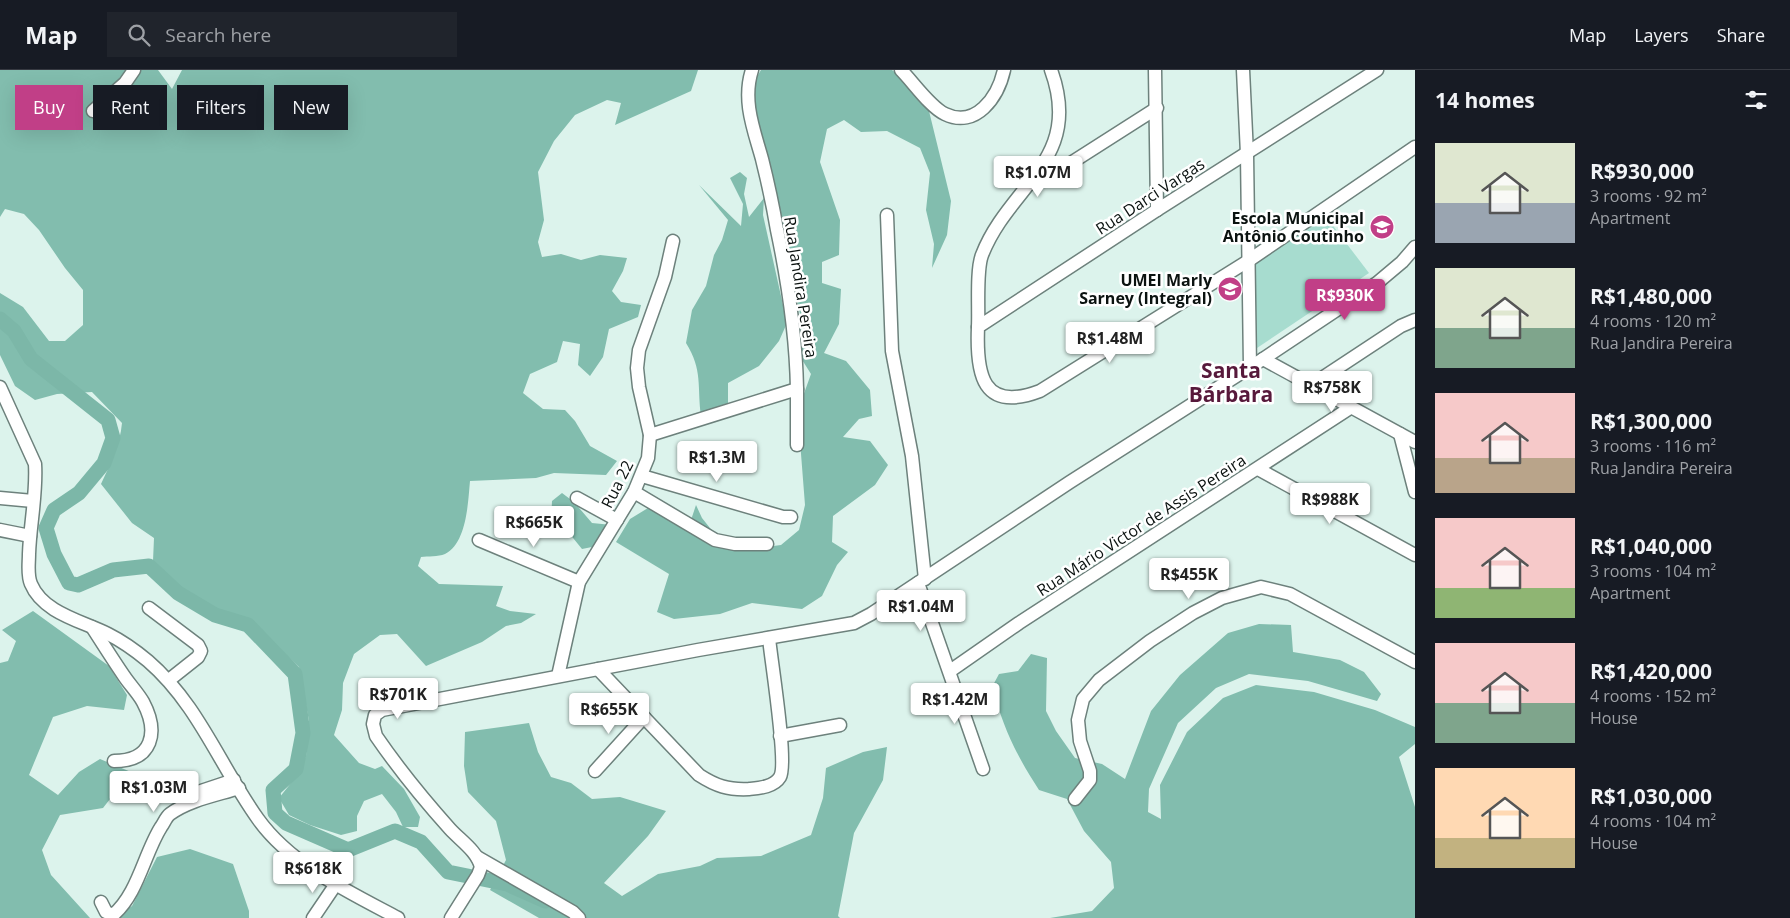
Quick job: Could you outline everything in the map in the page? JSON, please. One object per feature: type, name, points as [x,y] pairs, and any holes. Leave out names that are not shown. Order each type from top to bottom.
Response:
[{"type":"street","points":[[123,85],[134,70]]},
{"type":"street","name":"Rua Jandira Pereira","points":[[752,70],[748,98],[749,119],[761,158],[780,241],[792,313],[798,389],[797,445]]},
{"type":"street","points":[[901,70],[936,108],[945,115],[960,118],[972,116],[987,107],[1001,81],[1004,70]]},
{"type":"street","points":[[1051,70],[1061,116],[1056,141],[1032,183],[1001,222],[981,257],[978,327],[979,371],[987,386],[997,395],[1012,399],[1040,391],[1248,261],[1415,147]]},
{"type":"street","points":[[1155,70],[1157,210]]},
{"type":"street","points":[[1243,70],[1247,154],[1250,367]]},
{"type":"street","name":"Rua Darci Vargas","points":[[978,327],[1377,70]]},
{"type":"street","points":[[1032,183],[1063,168],[1157,108]]},
{"type":"street","points":[[887,215],[892,351],[912,456],[922,581],[983,769]]},
{"type":"street","name":"Rua 22","points":[[558,676],[579,582],[634,492],[648,458],[650,435],[639,387],[637,368],[639,350],[665,278],[673,241]]},
{"type":"street","points":[[579,918],[573,912],[477,871],[450,829],[376,736],[373,724],[375,715],[382,710],[396,706],[854,623],[922,581],[1070,482],[1263,359],[1377,283],[1402,262],[1415,247]]},
{"type":"street","points":[[1310,386],[1401,326],[1415,320]]},
{"type":"street","points":[[1263,359],[1415,442]]},
{"type":"street","points":[[0,387],[35,464],[36,478],[28,569],[30,583],[37,594],[48,606],[108,634],[140,654],[169,680],[193,712],[257,818],[276,841],[336,884],[398,918]]},
{"type":"street","points":[[650,435],[798,389]]},
{"type":"street","name":"Rua Mário Victor de Assis Pereira","points":[[950,671],[1019,623],[1350,408]]},
{"type":"street","points":[[1400,434],[1415,492]]},
{"type":"street","points":[[1258,469],[1415,555]]},
{"type":"street","points":[[642,476],[783,517],[791,517]]},
{"type":"street","points":[[634,492],[715,540],[735,544],[767,544]]},
{"type":"street","points":[[0,498],[33,501]]},
{"type":"street","points":[[577,498],[617,520]]},
{"type":"street","points":[[0,530],[30,536]]},
{"type":"street","points":[[479,540],[579,582]]},
{"type":"street","points":[[1075,799],[1090,780],[1090,771],[1080,741],[1078,720],[1083,699],[1099,680],[1150,641],[1193,613],[1222,598],[1261,587],[1290,594],[1415,662]]},
{"type":"street","points":[[149,608],[198,645],[201,651],[198,657],[169,680]]},
{"type":"street","points":[[92,627],[143,702],[152,730],[149,746],[144,753],[126,761],[114,761]]},
{"type":"street","points":[[598,669],[699,775],[714,784],[730,790],[760,788],[774,783],[779,778],[783,756],[769,638]]},
{"type":"street","points":[[595,771],[644,717]]},
{"type":"street","points":[[780,736],[840,725]]},
{"type":"street","points":[[154,786],[183,795],[237,784]]},
{"type":"street","points":[[101,902],[106,912],[113,915],[119,910],[138,878],[154,839],[169,815],[185,806],[237,784]]},
{"type":"street","points":[[451,918],[477,871]]},
{"type":"street","points":[[314,918],[336,884]]},
{"type":"green space","points":[[0,70],[158,70],[172,89],[182,70],[698,70],[691,91],[615,125],[621,103],[607,100],[575,115],[554,141],[538,172],[544,220],[538,242],[542,257],[561,254],[581,260],[600,255],[627,258],[623,271],[612,291],[621,302],[641,305],[638,317],[609,329],[603,357],[590,376],[578,365],[580,344],[563,341],[557,362],[530,374],[523,393],[543,409],[565,410],[575,421],[590,446],[617,461],[606,475],[554,473],[536,478],[470,481],[465,521],[458,541],[445,554],[421,557],[418,566],[439,584],[503,586],[496,606],[510,611],[536,614],[521,623],[506,626],[482,642],[426,666],[397,634],[380,635],[354,654],[343,683],[342,710],[334,735],[359,763],[375,769],[382,766],[404,789],[420,817],[418,827],[403,827],[396,812],[382,794],[364,801],[357,816],[357,831],[341,835],[310,825],[289,815],[279,798],[299,773],[306,756],[309,721],[299,667],[246,618],[210,608],[183,591],[153,561],[154,538],[132,523],[101,484],[117,447],[122,423],[92,392],[57,394],[35,400],[15,386],[0,355],[0,293],[23,307],[49,341],[65,341],[83,325],[83,290],[65,268],[39,230],[24,214],[5,209],[0,217]]},
{"type":"green space","points":[[761,70],[892,70],[896,73],[929,111],[951,201],[947,235],[932,268],[934,244],[926,210],[930,173],[920,148],[887,131],[861,132],[844,120],[827,129],[820,162],[840,220],[839,255],[822,262],[822,283],[841,289],[839,324],[824,353],[846,361],[870,390],[872,416],[859,419],[843,437],[870,441],[888,465],[875,485],[833,516],[832,542],[848,552],[837,565],[822,596],[802,609],[752,603],[720,614],[674,619],[657,612],[669,574],[616,542],[630,519],[648,508],[680,524],[690,523],[696,505],[702,518],[725,547],[757,548],[781,545],[799,530],[805,505],[800,441],[802,399],[811,374],[799,355],[805,334],[757,139],[752,85]]},
{"type":"green space","points":[[740,172],[747,178],[744,194],[749,217],[764,198],[763,215],[787,323],[779,341],[759,366],[728,383],[728,409],[701,416],[697,370],[686,343],[692,310],[706,286],[714,255],[722,240],[728,220],[699,185],[741,226],[743,204],[730,178]]},
{"type":"green space","points":[[1324,214],[1369,273],[1254,350],[1253,263]]},
{"type":"green space","points":[[562,493],[574,502],[592,523],[612,525],[597,546],[582,549],[569,533],[551,523],[552,501]]},
{"type":"green space","points":[[33,611],[109,666],[127,695],[124,710],[87,706],[53,717],[29,775],[58,795],[79,772],[100,759],[131,772],[103,808],[60,815],[42,850],[51,875],[90,918],[0,918],[0,663],[8,661],[16,641],[2,630]]},
{"type":"green space","points":[[1259,624],[1291,625],[1293,652],[1340,660],[1364,672],[1381,694],[1377,701],[1308,681],[1249,674],[1216,688],[1178,723],[1149,789],[1148,812],[1161,819],[1160,785],[1187,732],[1223,698],[1256,685],[1314,692],[1375,710],[1415,727],[1415,744],[1399,757],[1415,807],[1415,918],[1050,918],[1092,911],[1114,888],[1111,862],[1084,831],[1067,799],[1039,790],[1031,777],[1011,740],[996,702],[992,687],[999,674],[1018,671],[1031,654],[1047,658],[1046,711],[1056,731],[1075,758],[1102,764],[1125,779],[1151,711],[1180,675],[1228,633]]},
{"type":"green space","points":[[529,723],[538,752],[551,777],[571,783],[592,799],[620,797],[666,811],[648,836],[604,883],[622,896],[658,874],[700,866],[717,858],[761,856],[811,835],[823,798],[826,768],[863,752],[887,747],[883,780],[854,833],[838,916],[840,918],[539,918],[490,890],[506,860],[496,821],[468,792],[464,766],[465,732]]},
{"type":"green space","points":[[190,849],[233,864],[249,911],[249,918],[114,918],[132,906],[157,857]]},
{"type":"waterway","points":[[0,319],[14,331],[31,359],[108,420],[113,438],[104,463],[79,493],[54,510],[46,528],[54,554],[69,583],[78,585],[113,570],[149,566],[178,593],[215,615],[248,625],[295,674],[303,733],[296,769],[273,790],[275,813],[286,823],[348,850],[395,831],[421,842],[448,872],[507,884],[545,901]]},
{"type":"place","name":"Escola Municipal Antônio Coutinho","points":[[1382,227]]},
{"type":"place","name":"UMEI Marly Sarney (Integral)","points":[[1230,289]]},
{"type":"district","name":"Santa Bárbara","points":[[1231,383]]}]
